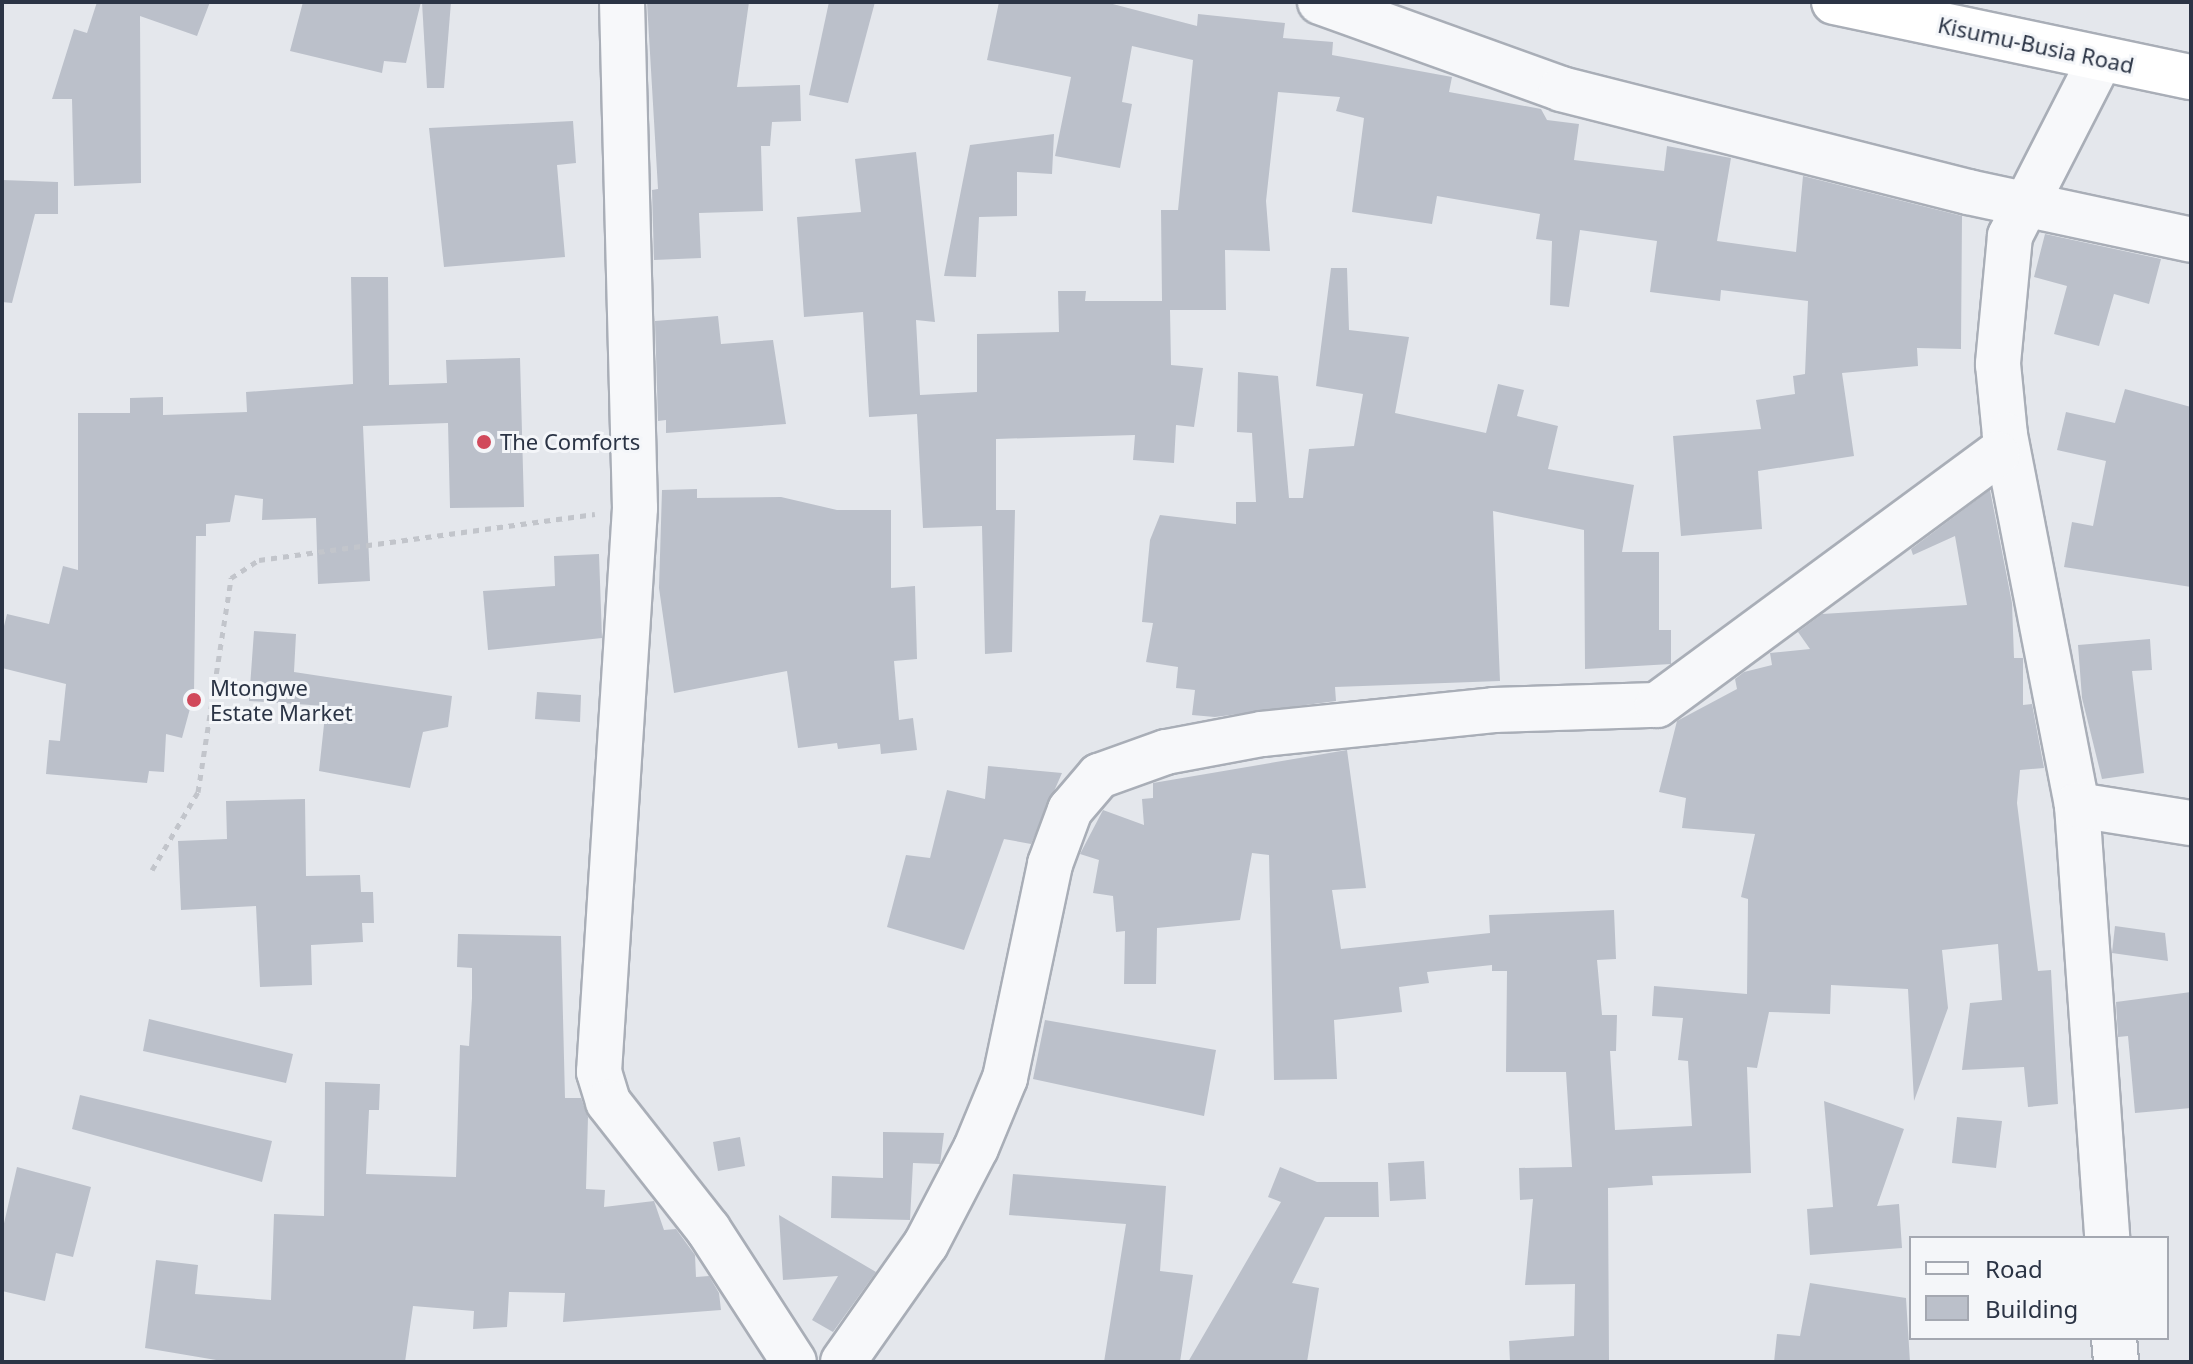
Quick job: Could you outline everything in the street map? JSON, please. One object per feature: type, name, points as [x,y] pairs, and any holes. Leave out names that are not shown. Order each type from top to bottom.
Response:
[{"type":"highway","name":"Kisumu-Busia Road","points":[[1834,2],[2191,77]]},
{"type":"street","points":[[622,2],[635,508],[599,1072],[608,1102],[708,1229],[794,1362]]},
{"type":"street","points":[[1320,2],[1561,89],[2021,204],[2191,240]]},
{"type":"street","points":[[2100,60],[2021,204],[2010,236],[1998,364],[2005,435],[2077,805],[2107,1236]]},
{"type":"street","points":[[843,1362],[926,1244],[976,1148],[1005,1078],[1050,864],[1070,810],[1099,776],[1166,752],[1262,734],[1494,710],[1657,705],[1997,454]]},
{"type":"street","points":[[2077,805],[2191,823]]},
{"type":"street","points":[[2114,1340],[2116,1362]]},
{"type":"path","points":[[152,870],[198,792],[231,578],[259,560],[635,508]]},
{"type":"building","points":[[97,2],[210,2],[197,36],[140,16],[141,183],[74,186],[72,99],[52,99],[74,29],[87,33]]},
{"type":"building","points":[[303,2],[421,2],[406,63],[384,61],[382,73],[290,51]]},
{"type":"building","points":[[422,2],[451,2],[444,88],[427,88]]},
{"type":"building","points":[[647,2],[749,2],[737,87],[800,85],[801,121],[772,122],[770,146],[761,146],[763,211],[699,213],[701,258],[654,260],[652,190],[658,189]]},
{"type":"building","points":[[829,2],[875,2],[848,103],[809,95]]},
{"type":"building","points":[[999,2],[1105,2],[1197,26],[1198,14],[1285,23],[1283,38],[1333,42],[1332,55],[1452,77],[1449,92],[1541,109],[1547,120],[1579,124],[1574,160],[1664,171],[1667,146],[1731,158],[1717,241],[1796,252],[1803,176],[1962,216],[1961,349],[1917,348],[1918,366],[1842,373],[1854,456],[1758,471],[1762,529],[1681,536],[1673,436],[1761,429],[1756,400],[1795,394],[1793,376],[1805,374],[1808,301],[1721,290],[1720,301],[1650,292],[1657,241],[1580,230],[1569,307],[1550,305],[1552,241],[1536,239],[1540,214],[1437,196],[1432,224],[1352,212],[1364,118],[1336,111],[1340,97],[1278,92],[1266,201],[1270,251],[1225,250],[1226,310],[1170,310],[1171,365],[1203,368],[1194,427],[1176,425],[1174,463],[1133,460],[1135,435],[996,439],[996,510],[1015,510],[1012,652],[985,654],[982,526],[923,528],[917,414],[869,417],[863,312],[804,317],[797,217],[861,212],[855,159],[916,152],[935,322],[916,320],[920,395],[977,392],[977,334],[1059,332],[1058,291],[1086,291],[1085,301],[1162,301],[1161,210],[1178,210],[1193,60],[1132,46],[1122,102],[1132,104],[1120,168],[1055,156],[1071,77],[987,60]]},
{"type":"building","points":[[573,121],[576,163],[557,165],[565,257],[444,267],[429,128]]},
{"type":"building","points":[[1054,134],[1052,174],[1017,172],[1017,216],[979,217],[976,277],[944,276],[970,145]]},
{"type":"building","points":[[2,180],[58,182],[58,214],[35,214],[12,303],[2,302]]},
{"type":"building","points":[[2045,234],[2161,259],[2149,304],[2114,294],[2099,346],[2054,334],[2067,286],[2034,277]]},
{"type":"building","points":[[1331,268],[1347,268],[1349,330],[1409,337],[1395,413],[1486,433],[1498,384],[1524,390],[1517,416],[1558,426],[1548,469],[1634,485],[1622,552],[1659,552],[1659,630],[1671,630],[1671,664],[1585,669],[1584,530],[1493,511],[1500,681],[1335,687],[1336,701],[1215,717],[1192,715],[1195,690],[1176,688],[1178,667],[1146,662],[1153,623],[1142,622],[1150,540],[1160,515],[1236,524],[1236,502],[1256,502],[1252,433],[1237,432],[1238,372],[1278,376],[1289,498],[1303,498],[1309,449],[1354,446],[1363,394],[1316,386]]},
{"type":"building","points":[[351,277],[388,277],[389,385],[447,383],[446,360],[520,358],[524,507],[450,508],[448,423],[363,426],[370,581],[318,584],[316,518],[262,520],[263,499],[235,495],[230,522],[206,524],[206,536],[196,536],[194,694],[182,738],[166,734],[164,772],[149,771],[147,783],[46,774],[49,740],[60,741],[66,684],[2,668],[2,634],[7,614],[49,624],[63,566],[78,570],[78,413],[130,413],[130,398],[163,397],[163,415],[247,412],[246,392],[353,384]]},
{"type":"building","points":[[718,316],[721,344],[773,340],[786,424],[666,433],[666,420],[658,421],[655,321]]},
{"type":"building","points":[[2125,389],[2191,407],[2191,587],[2064,567],[2072,522],[2093,526],[2106,461],[2057,450],[2066,412],[2115,423]]},
{"type":"building","points":[[697,489],[697,498],[781,497],[837,510],[891,510],[891,588],[915,586],[917,659],[894,661],[899,720],[913,718],[917,750],[881,754],[880,744],[838,749],[837,743],[798,748],[787,671],[674,693],[659,588],[662,490]]},
{"type":"building","points":[[1990,490],[2012,603],[2014,658],[2023,658],[2023,705],[2032,704],[2044,768],[2020,770],[2017,803],[2038,971],[2051,970],[2058,1104],[2028,1107],[2024,1067],[1962,1070],[1970,1003],[2002,1000],[1998,944],[1942,950],[1948,1008],[1914,1101],[1908,989],[1831,985],[1830,1014],[1769,1012],[1757,1068],[1747,1067],[1751,1173],[1652,1176],[1653,1185],[1608,1188],[1609,1362],[1510,1362],[1509,1341],[1574,1336],[1575,1284],[1525,1285],[1533,1199],[1520,1200],[1519,1168],[1572,1167],[1566,1072],[1506,1072],[1507,971],[1492,971],[1492,965],[1427,972],[1429,983],[1399,987],[1402,1012],[1334,1020],[1337,1079],[1274,1080],[1269,855],[1252,853],[1240,920],[1157,928],[1156,984],[1124,984],[1125,931],[1116,932],[1113,896],[1093,893],[1099,860],[1080,854],[1103,810],[1144,825],[1142,799],[1153,798],[1153,783],[1347,750],[1366,888],[1332,890],[1341,949],[1490,933],[1489,915],[1614,910],[1616,959],[1597,960],[1602,1015],[1617,1015],[1616,1051],[1610,1051],[1615,1130],[1692,1126],[1688,1061],[1678,1060],[1683,1018],[1652,1016],[1654,986],[1747,994],[1748,899],[1741,897],[1755,834],[1682,828],[1686,798],[1659,792],[1677,721],[1737,689],[1735,679],[1744,672],[1772,665],[1770,653],[1810,649],[1798,632],[1822,614],[1967,605],[1955,536],[1913,555],[1911,549]]},
{"type":"building","points":[[599,554],[602,638],[488,650],[483,591],[555,586],[554,556]]},
{"type":"building","points":[[254,631],[296,634],[294,672],[452,696],[448,727],[423,732],[410,788],[319,771],[326,706],[249,701]]},
{"type":"building","points":[[2150,639],[2152,670],[2132,671],[2144,773],[2102,779],[2082,698],[2078,645]]},
{"type":"building","points":[[537,692],[581,695],[580,722],[535,719]]},
{"type":"building","points":[[988,766],[1062,773],[1031,844],[1004,839],[964,950],[887,927],[906,855],[930,858],[947,790],[985,799]]},
{"type":"building","points":[[305,799],[306,876],[360,875],[361,892],[373,892],[374,923],[362,923],[363,942],[311,945],[312,985],[260,987],[256,906],[181,910],[178,841],[227,839],[226,801]]},
{"type":"building","points":[[2115,926],[2165,933],[2168,961],[2112,953]]},
{"type":"building","points":[[458,934],[561,936],[565,1098],[581,1098],[588,1117],[586,1189],[605,1190],[604,1207],[654,1201],[664,1230],[676,1229],[695,1255],[696,1277],[709,1276],[719,1293],[721,1310],[563,1322],[565,1293],[509,1292],[507,1327],[473,1329],[474,1311],[413,1306],[405,1362],[228,1362],[145,1348],[156,1260],[198,1265],[195,1294],[271,1300],[274,1214],[324,1216],[325,1082],[380,1084],[379,1110],[369,1110],[366,1174],[456,1177],[460,1045],[469,1046],[472,998],[472,968],[457,967]]},
{"type":"building","points":[[2191,992],[2191,1108],[2135,1113],[2128,1036],[2118,1037],[2116,1002]]},
{"type":"building","points":[[149,1019],[293,1054],[286,1083],[143,1051]]},
{"type":"building","points":[[1045,1020],[1216,1050],[1204,1116],[1033,1079]]},
{"type":"building","points":[[80,1095],[272,1141],[262,1182],[72,1129]]},
{"type":"building","points":[[1824,1101],[1904,1129],[1877,1206],[1899,1204],[1902,1248],[1810,1255],[1807,1209],[1833,1207]]},
{"type":"building","points":[[1957,1117],[2002,1121],[1996,1168],[1952,1163]]},
{"type":"building","points":[[883,1132],[944,1133],[940,1164],[913,1163],[910,1220],[831,1218],[832,1176],[883,1178]]},
{"type":"building","points":[[740,1137],[745,1166],[718,1171],[713,1142]]},
{"type":"building","points":[[1424,1161],[1426,1199],[1390,1201],[1388,1163]]},
{"type":"building","points":[[17,1167],[91,1187],[73,1257],[56,1253],[45,1301],[2,1291],[2,1232]]},
{"type":"building","points":[[1280,1167],[1317,1182],[1378,1182],[1379,1217],[1325,1217],[1292,1283],[1319,1288],[1307,1362],[1188,1362],[1281,1202],[1268,1197]]},
{"type":"building","points":[[1013,1174],[1166,1186],[1160,1271],[1193,1275],[1180,1362],[1104,1362],[1126,1224],[1009,1215]]},
{"type":"building","points":[[779,1215],[876,1272],[833,1332],[812,1320],[838,1276],[783,1280]]},
{"type":"building","points":[[1810,1283],[1906,1298],[1910,1362],[1774,1362],[1777,1334],[1800,1336]]},
{"type":"place","name":"The Comforts","points":[[484,442]]},
{"type":"place","name":"Mtongwe Estate Market","points":[[194,700]]}]
